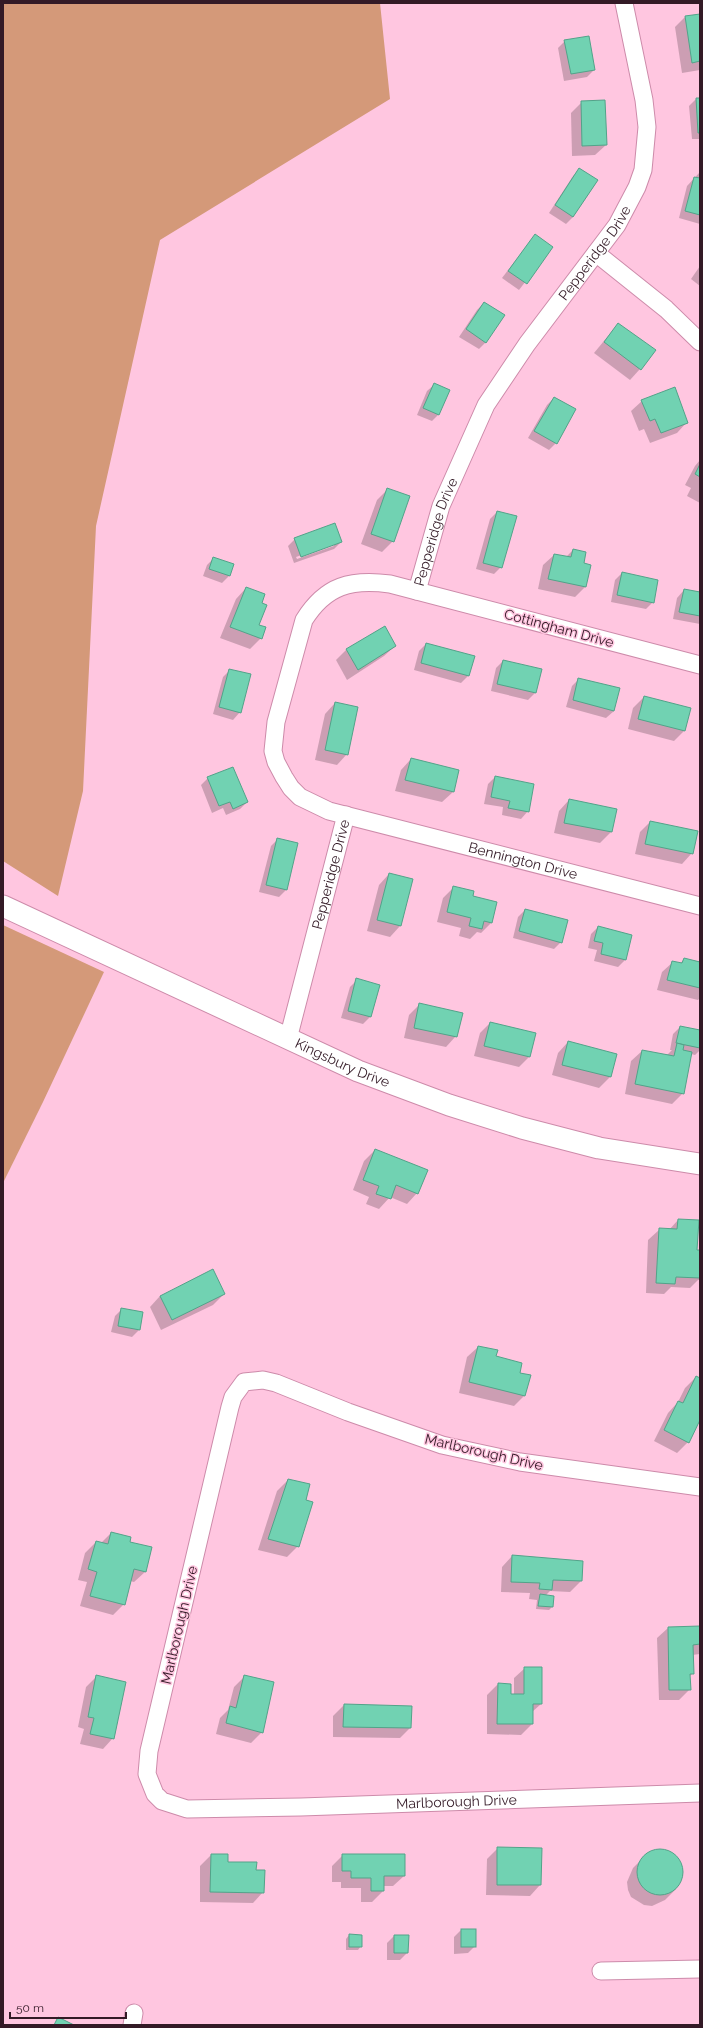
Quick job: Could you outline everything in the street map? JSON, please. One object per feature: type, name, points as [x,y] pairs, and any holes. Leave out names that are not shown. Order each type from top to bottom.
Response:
[{"type":"street","name":"Pepperidge Drive","points":[[288,1040],[346,815],[329,811],[300,797],[287,783],[274,757],[273,740],[276,722],[300,631],[313,606],[322,596],[351,583],[368,581],[390,584],[417,591],[441,506],[486,405],[526,344],[617,225],[629,204],[643,170],[647,128],[644,100],[624,3]]},
{"type":"street","points":[[596,253],[666,309],[700,342]]},
{"type":"street","name":"Cottingham Drive","points":[[417,591],[700,665]]},
{"type":"street","name":"Bennington Drive","points":[[346,815],[700,906]]},
{"type":"street","name":"Kingsbury Drive","points":[[3,906],[358,1072],[449,1105],[522,1128],[599,1148],[700,1164]]},
{"type":"street","name":"Marlborough Drive","points":[[700,1487],[520,1462],[442,1445],[348,1412],[276,1383],[263,1380],[244,1382],[234,1397],[230,1407],[149,1751],[147,1774],[155,1794],[162,1800],[187,1809],[301,1807],[700,1793]]},
{"type":"street","points":[[601,1971],[700,1969]]},
{"type":"shaded area","points":[[3,3],[380,3],[390,99],[160,240],[96,526],[83,791],[58,896],[3,861]]},
{"type":"shaded area","points":[[3,925],[104,972],[3,1183]]},
{"type":"building","points":[[700,14],[700,61],[692,63],[685,16]]},
{"type":"building","points":[[589,36],[595,70],[571,74],[564,40]]},
{"type":"building","points":[[696,98],[700,98],[700,133],[698,133]]},
{"type":"building","points":[[605,100],[607,145],[582,146],[581,101]]},
{"type":"building","points":[[579,168],[598,180],[573,217],[555,205]]},
{"type":"building","points":[[694,177],[700,178],[700,215],[685,211]]},
{"type":"building","points":[[535,234],[553,247],[527,284],[508,271]]},
{"type":"building","points":[[484,302],[505,315],[486,343],[466,329]]},
{"type":"building","points":[[618,323],[656,350],[641,370],[604,342]]},
{"type":"building","points":[[434,383],[450,390],[439,415],[423,408]]},
{"type":"building","points":[[675,387],[688,423],[661,433],[655,419],[650,421],[641,400]]},
{"type":"building","points":[[554,397],[576,409],[557,444],[534,431]]},
{"type":"building","points":[[700,464],[700,477],[695,474]]},
{"type":"building","points":[[387,488],[410,496],[394,542],[371,534]]},
{"type":"building","points":[[497,511],[517,516],[502,568],[483,563]]},
{"type":"building","points":[[335,523],[342,542],[301,557],[294,538]]},
{"type":"building","points":[[573,549],[586,552],[584,563],[591,565],[586,587],[548,579],[554,554],[571,557]]},
{"type":"building","points":[[213,557],[234,564],[230,576],[209,569]]},
{"type":"building","points":[[622,572],[658,580],[654,603],[617,595]]},
{"type":"building","points":[[246,587],[265,594],[262,603],[267,605],[259,625],[266,627],[262,639],[230,627]]},
{"type":"building","points":[[684,589],[700,592],[700,616],[679,612]]},
{"type":"building","points":[[385,626],[396,646],[358,670],[346,649]]},
{"type":"building","points":[[426,643],[475,656],[469,676],[421,663]]},
{"type":"building","points":[[503,660],[542,669],[536,693],[497,684]]},
{"type":"building","points":[[229,669],[251,674],[241,713],[219,707]]},
{"type":"building","points":[[578,678],[620,688],[614,711],[573,700]]},
{"type":"building","points":[[644,696],[691,708],[685,731],[638,719]]},
{"type":"building","points":[[335,702],[358,707],[348,755],[325,750]]},
{"type":"building","points":[[411,758],[459,770],[454,792],[405,780]]},
{"type":"building","points":[[233,767],[248,802],[233,809],[230,802],[219,806],[207,777]]},
{"type":"building","points":[[495,776],[534,784],[529,812],[508,808],[510,801],[491,797]]},
{"type":"building","points":[[569,799],[617,809],[612,832],[564,823]]},
{"type":"building","points":[[650,821],[698,831],[693,854],[645,844]]},
{"type":"building","points":[[277,838],[298,843],[287,890],[266,885]]},
{"type":"building","points":[[389,873],[413,879],[401,926],[377,920]]},
{"type":"building","points":[[453,886],[474,891],[473,896],[497,902],[492,923],[484,921],[482,929],[469,926],[471,918],[447,912]]},
{"type":"building","points":[[525,909],[568,920],[562,943],[519,931]]},
{"type":"building","points":[[598,926],[632,935],[626,960],[601,954],[603,943],[594,941]]},
{"type":"building","points":[[684,958],[700,962],[700,988],[667,980],[672,961],[682,963]]},
{"type":"building","points":[[356,978],[380,985],[371,1017],[348,1011]]},
{"type":"building","points":[[419,1003],[463,1013],[457,1037],[414,1028]]},
{"type":"building","points":[[490,1022],[536,1033],[530,1057],[484,1046]]},
{"type":"building","points":[[680,1026],[700,1030],[700,1048],[676,1043]]},
{"type":"building","points":[[568,1041],[617,1054],[611,1077],[562,1065]]},
{"type":"building","points":[[677,1043],[684,1045],[683,1050],[692,1052],[684,1094],[635,1084],[642,1050],[674,1056]]},
{"type":"building","points":[[375,1149],[428,1170],[418,1194],[396,1185],[391,1199],[376,1194],[379,1186],[363,1180]]},
{"type":"building","points":[[678,1219],[699,1220],[697,1250],[700,1250],[700,1278],[676,1277],[675,1284],[656,1283],[659,1228],[677,1229]]},
{"type":"building","points":[[213,1269],[225,1294],[172,1320],[160,1296]]},
{"type":"building","points":[[121,1308],[143,1312],[140,1330],[118,1326]]},
{"type":"building","points":[[478,1346],[498,1350],[496,1356],[522,1363],[520,1373],[531,1375],[525,1396],[469,1382]]},
{"type":"building","points":[[696,1376],[700,1378],[700,1420],[689,1443],[664,1430],[678,1401],[683,1403]]},
{"type":"building","points":[[288,1479],[310,1484],[306,1500],[313,1502],[299,1547],[268,1539]]},
{"type":"building","points":[[111,1532],[131,1537],[130,1542],[152,1547],[146,1572],[134,1569],[125,1605],[90,1596],[97,1572],[88,1569],[96,1541],[108,1544]]},
{"type":"building","points":[[512,1555],[583,1561],[582,1581],[553,1580],[552,1590],[539,1589],[540,1583],[511,1582]]},
{"type":"building","points":[[540,1594],[554,1596],[553,1607],[538,1606]]},
{"type":"building","points":[[700,1626],[700,1644],[693,1645],[694,1674],[690,1674],[691,1690],[669,1690],[668,1627]]},
{"type":"building","points":[[524,1667],[542,1667],[542,1704],[533,1704],[533,1724],[497,1724],[498,1683],[511,1684],[511,1694],[524,1694]]},
{"type":"building","points":[[96,1675],[126,1682],[114,1739],[90,1734],[94,1718],[88,1717]]},
{"type":"building","points":[[244,1675],[274,1682],[263,1733],[226,1723],[230,1706],[236,1708]]},
{"type":"building","points":[[344,1704],[412,1706],[411,1728],[343,1727]]},
{"type":"building","points":[[497,1847],[542,1848],[541,1885],[497,1885]]},
{"type":"building","points":[[655,1849],[665,1849],[673,1853],[679,1859],[683,1867],[683,1877],[679,1885],[673,1891],[665,1895],[655,1895],[647,1891],[641,1885],[637,1877],[637,1867],[641,1859],[647,1853]]},
{"type":"building","points":[[211,1854],[228,1854],[228,1862],[257,1862],[256,1870],[265,1870],[264,1893],[210,1892]]},
{"type":"building","points":[[342,1854],[405,1854],[405,1876],[384,1876],[384,1891],[371,1891],[371,1878],[351,1878],[351,1871],[342,1871]]},
{"type":"building","points":[[461,1929],[476,1929],[476,1947],[461,1947]]},
{"type":"building","points":[[349,1934],[362,1935],[362,1947],[349,1947]]},
{"type":"building","points":[[394,1935],[409,1935],[408,1953],[394,1953]]},
{"type":"building","points":[[58,2017],[74,2025],[54,2025]]}]
